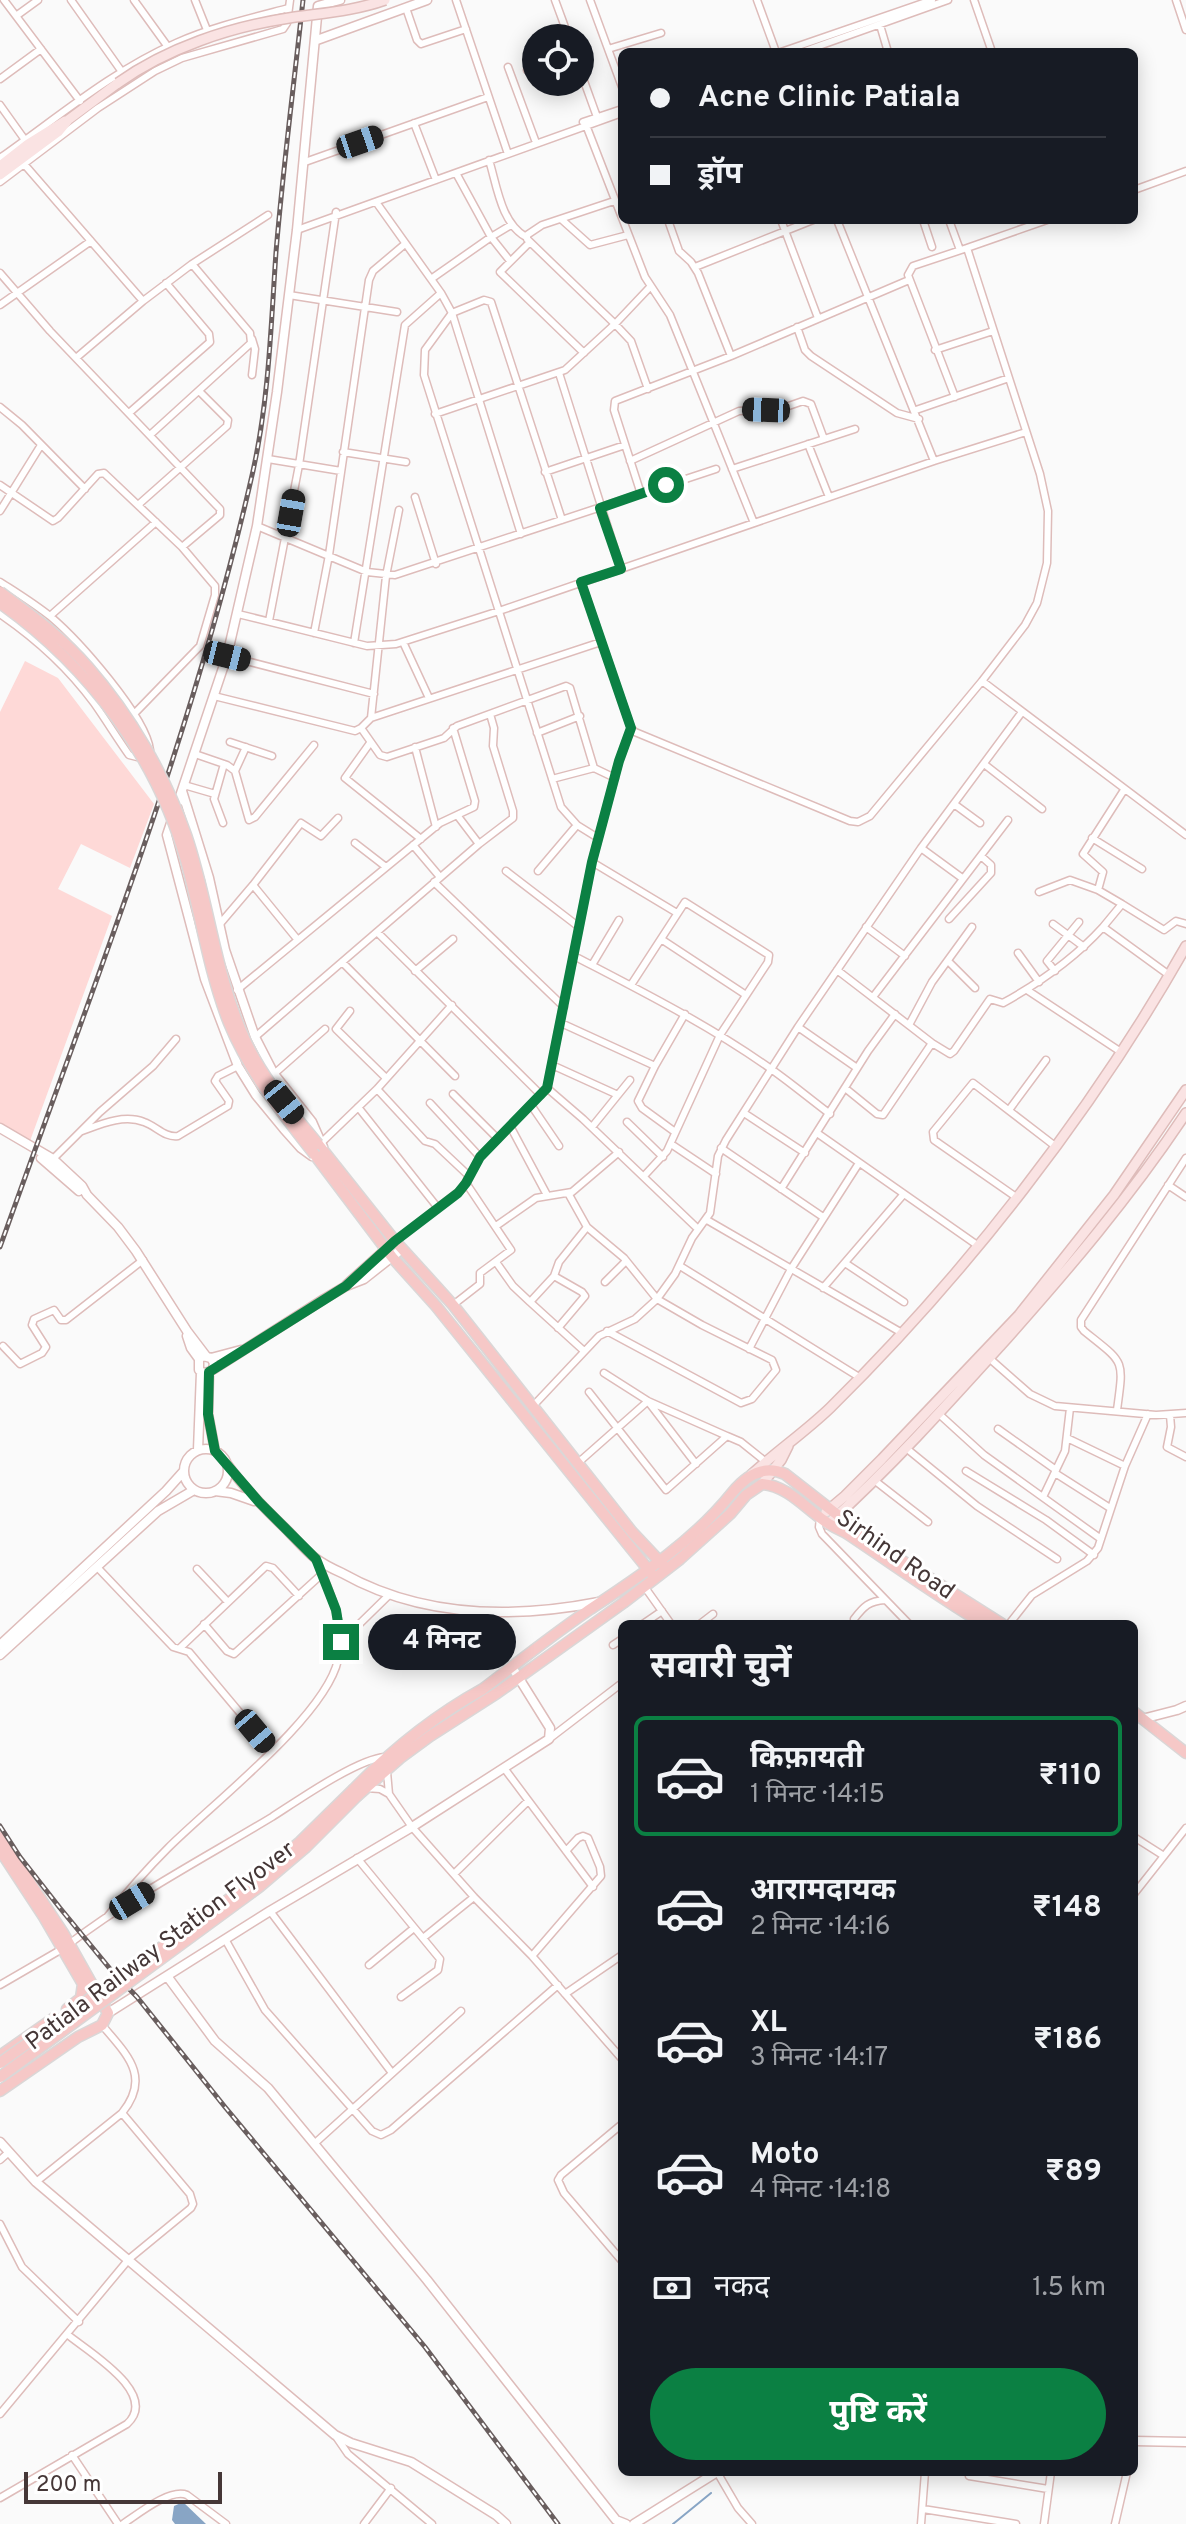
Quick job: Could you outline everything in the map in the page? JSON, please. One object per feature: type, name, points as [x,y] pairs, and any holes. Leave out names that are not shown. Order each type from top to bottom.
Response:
[{"type":"main road","points":[[0,175],[58,132],[68,120],[120,78],[155,60],[219,35],[286,19],[356,9],[385,0]]},
{"type":"main road","points":[[0,166],[56,124],[68,120]]},
{"type":"main road","points":[[0,592],[41,623],[87,666],[126,716],[142,744],[169,795],[186,837],[223,979],[245,1040],[270,1083],[389,1253],[436,1306],[651,1573]]},
{"type":"main road","points":[[0,603],[82,673],[111,709],[138,753],[165,805],[181,846],[229,1022],[251,1069],[453,1305],[632,1532],[663,1565]]},
{"type":"main road","points":[[663,1565],[738,1486],[769,1466],[828,1409],[902,1333],[977,1245],[1055,1146],[1121,1052],[1186,946]]},
{"type":"main road","points":[[822,1523],[874,1480],[939,1414],[1114,1195],[1186,1090]]},
{"type":"main road","points":[[838,1509],[863,1478],[1069,1269],[1186,1113]]},
{"type":"main road","points":[[386,1762],[423,1727],[483,1689],[603,1601],[663,1565],[730,1514],[746,1495],[762,1484],[769,1466]]},
{"type":"main road","name":"Sirhind Road","points":[[769,1466],[838,1509],[871,1541],[962,1605]]},
{"type":"main road","name":"Sirhind Road","points":[[762,1484],[777,1487],[822,1523],[846,1533],[962,1605]]},
{"type":"main road","points":[[386,1762],[518,1678],[644,1586],[651,1573]]},
{"type":"main road","points":[[962,1605],[979,1620]]},
{"type":"main road","points":[[962,1605],[994,1620]]},
{"type":"main road","points":[[1138,1718],[1186,1753]]},
{"type":"main road","points":[[1138,1718],[1186,1761]]},
{"type":"main road","name":"Patiala Railway Station Flyover","points":[[0,2077],[259,1887],[306,1847],[386,1762]]},
{"type":"main road","name":"Patiala Railway Station Flyover","points":[[0,2063],[257,1879],[359,1790]]},
{"type":"main road","points":[[0,1837],[108,2013],[102,2025],[78,2037],[0,2091]]},
{"type":"main road","points":[[0,1850],[55,1935],[66,1946],[83,1984],[81,1998],[0,2056]]},
{"type":"street","points":[[4,0],[80,101]]},
{"type":"street","points":[[16,16],[38,0]]},
{"type":"street","points":[[71,0],[120,78]]},
{"type":"street","points":[[134,0],[168,47]]},
{"type":"street","points":[[195,0],[207,30]]},
{"type":"street","points":[[320,1151],[291,1138],[256,1095],[238,1066],[208,979],[167,841],[167,829],[227,656],[257,526],[298,228],[319,3],[340,0]]},
{"type":"street","points":[[317,40],[427,0]]},
{"type":"street","points":[[456,0],[507,152]]},
{"type":"street","points":[[555,0],[564,24]]},
{"type":"street","points":[[590,0],[618,76]]},
{"type":"street","points":[[757,0],[776,48]]},
{"type":"street","points":[[790,48],[932,0]]},
{"type":"street","points":[[812,48],[948,0]]},
{"type":"street","points":[[974,0],[991,48]]},
{"type":"street","points":[[1176,0],[1186,30]]},
{"type":"street","points":[[0,158],[80,101],[168,47],[207,30],[289,4],[287,23],[283,29],[182,58],[155,71],[98,108],[0,182]]},
{"type":"street","points":[[406,8],[421,44],[466,29]]},
{"type":"street","points":[[880,25],[887,48]]},
{"type":"street","points":[[608,49],[661,33]]},
{"type":"street","points":[[833,40],[836,48]]},
{"type":"street","points":[[0,79],[41,49]]},
{"type":"street","points":[[508,67],[535,140]]},
{"type":"street","points":[[590,96],[598,119]]},
{"type":"street","points":[[305,162],[488,97]]},
{"type":"street","points":[[0,105],[25,140]]},
{"type":"street","points":[[336,214],[618,112]]},
{"type":"street","points":[[507,152],[598,119]]},
{"type":"street","points":[[414,123],[435,178]]},
{"type":"street","points":[[586,125],[618,211]]},
{"type":"street","points":[[298,228],[489,159]]},
{"type":"street","points":[[489,159],[511,225],[615,324],[633,346],[648,389]]},
{"type":"street","points":[[24,164],[143,301]]},
{"type":"street","points":[[1138,189],[1186,171]]},
{"type":"street","points":[[456,173],[491,237],[510,261]]},
{"type":"street","points":[[584,353],[501,275],[501,269],[537,227],[614,201]]},
{"type":"street","points":[[376,202],[452,313],[521,534]]},
{"type":"street","points":[[269,621],[299,465],[336,214]]},
{"type":"street","points":[[76,358],[166,283],[268,215]]},
{"type":"street","points":[[561,219],[590,245],[628,235]]},
{"type":"street","points":[[623,224],[650,287],[670,315],[754,523]]},
{"type":"street","points":[[669,224],[679,251],[695,267],[731,356]]},
{"type":"street","points":[[782,224],[818,318]]},
{"type":"street","points":[[695,267],[803,224]]},
{"type":"street","points":[[839,224],[934,461]]},
{"type":"street","points":[[924,224],[932,247]]},
{"type":"street","points":[[631,728],[648,739],[858,822],[870,816],[982,681],[1031,615],[1047,563],[1049,537],[1045,492],[993,331],[964,249],[951,224]]},
{"type":"street","points":[[955,397],[909,280],[909,271],[913,266],[1036,224]]},
{"type":"street","points":[[431,279],[511,225]]},
{"type":"street","points":[[0,305],[91,241]]},
{"type":"street","points":[[314,633],[329,555],[364,307],[373,271],[405,244]]},
{"type":"street","points":[[192,264],[251,337],[255,349],[252,375]]},
{"type":"street","points":[[0,273],[221,512],[182,547]]},
{"type":"street","points":[[641,494],[613,405],[618,400],[731,356],[909,280]]},
{"type":"street","points":[[129,413],[210,342],[209,334],[166,283]]},
{"type":"street","points":[[435,414],[559,373],[615,324],[650,287]]},
{"type":"street","points":[[354,643],[405,325],[441,293]]},
{"type":"street","points":[[289,295],[397,312]]},
{"type":"street","points":[[562,520],[489,300],[452,313],[427,345],[423,358],[424,375],[561,807],[577,825],[598,838]]},
{"type":"street","points":[[797,327],[805,350],[811,356],[897,413],[919,419]]},
{"type":"street","points":[[935,350],[993,331]]},
{"type":"street","points":[[150,435],[248,348],[251,337]]},
{"type":"street","points":[[559,373],[621,569]]},
{"type":"street","points":[[916,410],[1009,378]]},
{"type":"street","points":[[138,505],[228,423],[199,391]]},
{"type":"street","points":[[630,461],[744,410],[773,410],[807,401],[811,404],[824,439]]},
{"type":"street","points":[[0,407],[85,489]]},
{"type":"street","points":[[732,469],[855,429]]},
{"type":"street","points":[[238,614],[354,643],[379,646],[403,642],[1026,432]]},
{"type":"street","points":[[808,444],[829,497]]},
{"type":"street","points":[[0,511],[41,445]]},
{"type":"street","points":[[545,472],[625,445]]},
{"type":"street","points":[[343,452],[406,462]]},
{"type":"street","points":[[268,459],[341,471]]},
{"type":"street","points":[[257,526],[367,572],[386,576],[403,574],[716,469]]},
{"type":"street","points":[[0,485],[53,521],[98,474],[104,473],[182,547],[215,586],[205,636],[192,655],[134,714]]},
{"type":"street","points":[[415,497],[436,564]]},
{"type":"street","points":[[371,718],[386,576],[399,510]]},
{"type":"street","points":[[50,616],[156,522]]},
{"type":"street","points":[[0,582],[50,616],[83,649],[134,714],[146,735],[150,750],[137,757],[129,755],[66,669],[0,614]]},
{"type":"street","points":[[208,1371],[346,1286],[364,1279],[438,1208],[458,1193],[480,1157],[547,1088],[592,862],[631,728],[581,582]]},
{"type":"street","points":[[403,642],[429,698]]},
{"type":"street","points":[[214,696],[348,730],[361,728],[371,718],[601,642]]},
{"type":"street","points":[[227,656],[374,694]]},
{"type":"street","points":[[982,681],[1186,835]]},
{"type":"street","points":[[93,702],[103,704],[111,701],[114,693],[112,685]]},
{"type":"street","points":[[361,728],[383,757],[446,737],[453,728],[568,686],[594,768]]},
{"type":"street","points":[[533,1406],[607,1331],[635,1319],[657,1299],[680,1266],[698,1229],[707,1220],[721,1148],[866,927],[1022,712]]},
{"type":"street","points":[[255,1037],[514,815],[493,746],[494,728],[490,714]]},
{"type":"street","points":[[537,733],[580,716]]},
{"type":"street","points":[[237,990],[436,827],[471,809],[475,804],[453,728]]},
{"type":"street","points":[[230,742],[272,756]]},
{"type":"street","points":[[370,743],[345,778],[421,839]]},
{"type":"street","points":[[246,747],[235,771],[247,818],[252,820],[314,745]]},
{"type":"street","points":[[415,747],[436,827]]},
{"type":"street","points":[[195,754],[235,771]]},
{"type":"street","points":[[223,823],[215,794],[224,764]]},
{"type":"street","points":[[984,764],[1042,809]]},
{"type":"street","points":[[552,779],[594,768],[615,778]]},
{"type":"street","points":[[183,788],[209,878],[230,973],[255,1037],[274,1074],[312,1122],[320,1151]]},
{"type":"street","points":[[183,788],[215,794]]},
{"type":"street","points":[[1098,890],[1103,872],[1083,854],[1124,790]]},
{"type":"street","points":[[954,804],[980,823]]},
{"type":"street","points":[[457,815],[479,844]]},
{"type":"street","points":[[219,925],[301,823],[322,836],[338,818]]},
{"type":"street","points":[[873,997],[1008,820]]},
{"type":"street","points":[[538,871],[577,825]]},
{"type":"street","points":[[1092,838],[1142,869]]},
{"type":"street","points":[[355,843],[386,867]]},
{"type":"street","points":[[413,845],[440,877]]},
{"type":"street","points":[[921,848],[962,878]]},
{"type":"street","points":[[949,919],[991,873],[991,865],[981,856]]},
{"type":"street","points":[[592,862],[677,913]]},
{"type":"street","points":[[506,871],[579,927]]},
{"type":"street","points":[[1039,892],[1070,880],[1098,890],[1164,930],[1176,921],[1186,924]]},
{"type":"street","points":[[434,882],[564,1007]]},
{"type":"street","points":[[253,885],[297,939]]},
{"type":"street","points":[[631,985],[682,904],[688,902],[768,953],[768,962],[720,1035],[671,1144],[644,1176]]},
{"type":"street","points":[[837,970],[932,1043],[952,1053],[990,999],[1003,1003],[1055,971],[1084,947],[1122,904]]},
{"type":"street","points":[[592,965],[619,920]]},
{"type":"street","points":[[1055,971],[1047,961],[1079,922]]},
{"type":"street","points":[[1053,924],[1084,947]]},
{"type":"street","points":[[866,927],[905,956]]},
{"type":"street","points":[[909,1025],[928,990],[972,927]]},
{"type":"street","points":[[1103,927],[1169,975]]},
{"type":"street","points":[[377,932],[541,1095]]},
{"type":"street","points":[[415,971],[453,939]]},
{"type":"street","points":[[661,939],[746,995]]},
{"type":"street","points":[[1018,953],[1039,982]]},
{"type":"street","points":[[574,956],[720,1035],[772,1069],[830,1114]]},
{"type":"street","points":[[948,961],[975,988]]},
{"type":"street","points":[[342,962],[455,1076]]},
{"type":"street","points":[[1027,990],[1121,1052]]},
{"type":"street","points":[[320,1151],[452,1005]]},
{"type":"street","points":[[350,1011],[336,1029],[386,1078]]},
{"type":"street","points":[[675,1132],[639,1105],[655,1066],[685,1014]]},
{"type":"street","points":[[781,1189],[895,1014]]},
{"type":"street","points":[[561,1023],[655,1066]]},
{"type":"street","points":[[798,1027],[857,1068]]},
{"type":"street","points":[[274,1074],[325,1029]]},
{"type":"street","points":[[50,1162],[100,1112],[153,1066],[176,1039]]},
{"type":"street","points":[[845,1088],[877,1114],[883,1115],[932,1043]]},
{"type":"street","points":[[1009,1110],[1046,1060]]},
{"type":"street","points":[[552,1065],[618,1095]]},
{"type":"street","points":[[82,1131],[109,1122],[134,1119],[170,1136],[178,1136],[228,1106],[229,1101],[215,1081],[218,1076],[238,1066]]},
{"type":"street","points":[[592,1127],[630,1080]]},
{"type":"street","points":[[1016,1197],[931,1136],[973,1083],[1055,1146]]},
{"type":"street","points":[[547,1088],[698,1229]]},
{"type":"street","points":[[377,1089],[425,1141],[435,1144],[451,1158],[511,1250],[479,1275],[480,1284],[453,1305]]},
{"type":"street","points":[[453,1094],[498,1139]]},
{"type":"street","points":[[430,1103],[480,1157]]},
{"type":"street","points":[[531,1105],[559,1146]]},
{"type":"street","points":[[358,1107],[438,1208]]},
{"type":"street","points":[[744,1113],[805,1153]]},
{"type":"street","points":[[627,1122],[663,1157]]},
{"type":"street","points":[[510,1126],[547,1195]]},
{"type":"street","points":[[0,1131],[82,1186],[143,1260],[187,1331],[191,1348],[214,1363],[208,1371],[198,1450]]},
{"type":"street","points":[[817,1133],[977,1245]]},
{"type":"street","points":[[671,1144],[716,1174]]},
{"type":"street","points":[[721,1148],[823,1217]]},
{"type":"street","points":[[496,1226],[536,1198],[577,1189],[619,1152]]},
{"type":"street","points":[[1117,1410],[1122,1374],[1119,1360],[1084,1331],[1081,1320],[1186,1158]]},
{"type":"street","points":[[749,1349],[791,1269],[859,1163]]},
{"type":"street","points":[[1168,1185],[1186,1197]]},
{"type":"street","points":[[568,1193],[587,1227],[626,1261],[657,1299],[772,1360],[776,1370],[752,1399],[741,1403],[607,1331]]},
{"type":"street","points":[[823,1288],[903,1195]]},
{"type":"street","points":[[707,1220],[902,1333]]},
{"type":"street","points":[[530,1302],[554,1276],[559,1262],[587,1227]]},
{"type":"street","points":[[11,1341],[2,1347],[20,1364],[42,1353],[46,1347],[32,1325],[34,1319],[54,1310],[61,1320],[66,1320],[143,1260]]},
{"type":"street","points":[[605,1282],[626,1261]]},
{"type":"street","points":[[496,1262],[513,1286],[584,1351]]},
{"type":"street","points":[[845,1263],[904,1302]]},
{"type":"street","points":[[680,1266],[859,1377]]},
{"type":"street","points":[[554,1276],[585,1296],[558,1328]]},
{"type":"street","points":[[208,1371],[198,1367],[205,1358],[249,1347]]},
{"type":"street","points":[[986,1356],[1030,1394],[1055,1406],[1148,1414],[1186,1413]]},
{"type":"street","points":[[208,1371],[208,1414],[215,1451],[259,1502],[316,1559],[353,1580],[389,1595],[447,1609],[503,1612],[603,1601]]},
{"type":"street","points":[[604,1373],[648,1401],[741,1442],[769,1466]]},
{"type":"street","points":[[589,1392],[664,1489],[668,1490],[727,1436]]},
{"type":"street","points":[[579,1462],[648,1401]]},
{"type":"street","points":[[648,1401],[696,1464]]},
{"type":"street","points":[[1043,1497],[1065,1451],[1070,1408]]},
{"type":"street","points":[[939,1414],[984,1455],[1101,1539]]},
{"type":"street","points":[[1012,1620],[1032,1595],[1094,1555],[1125,1466],[1148,1414]]},
{"type":"street","points":[[1170,1415],[1167,1447],[1186,1457]]},
{"type":"street","points":[[998,1429],[1110,1508]]},
{"type":"street","points":[[1067,1438],[1125,1466]]},
{"type":"street","points":[[906,1448],[977,1506],[1057,1559]]},
{"type":"street","points":[[0,1645],[166,1491],[183,1472],[187,1459],[198,1450],[215,1451]]},
{"type":"street","points":[[215,1491],[224,1483],[227,1464]]},
{"type":"street","points":[[966,1471],[1046,1520],[1094,1555]]},
{"type":"street","points":[[183,1472],[187,1483],[201,1493],[231,1493],[259,1502]]},
{"type":"street","points":[[874,1480],[928,1522]]},
{"type":"street","points":[[0,1655],[158,1511],[194,1490]]},
{"type":"street","points":[[822,1523],[822,1534],[905,1620]]},
{"type":"street","points":[[107,1917],[167,1849],[272,1751],[326,1690],[338,1660],[341,1642],[336,1610],[316,1559]]},
{"type":"street","points":[[179,1649],[266,1566],[273,1568],[299,1596]]},
{"type":"street","points":[[97,1567],[173,1647],[189,1652],[272,1751]]},
{"type":"street","points":[[197,1569],[227,1601]]},
{"type":"street","points":[[204,1624],[227,1651],[234,1654],[322,1574]]},
{"type":"street","points":[[644,1586],[668,1620]]},
{"type":"street","points":[[341,1642],[389,1595]]},
{"type":"street","points":[[854,1620],[872,1600],[886,1600]]},
{"type":"street","points":[[649,1620],[662,1611]]},
{"type":"street","points":[[705,1620],[713,1614]]},
{"type":"street","points":[[613,1645],[618,1642]]},
{"type":"street","points":[[512,1667],[550,1728],[549,1739]]},
{"type":"street","points":[[108,2013],[270,1911],[412,1827],[549,1739],[618,1686]]},
{"type":"street","points":[[1138,1717],[1186,1706]]},
{"type":"street","points":[[0,1985],[309,1794],[368,1761],[386,1762],[389,1794],[412,1827],[618,2054]]},
{"type":"street","points":[[504,1768],[593,1887]]},
{"type":"street","points":[[359,1790],[380,1789],[389,1794]]},
{"type":"street","points":[[454,1874],[528,1801]]},
{"type":"street","points":[[1138,1889],[1186,1828]]},
{"type":"street","points":[[532,1956],[602,1873],[588,1838],[578,1838],[566,1851]]},
{"type":"street","points":[[1138,1840],[1164,1856]]},
{"type":"street","points":[[357,1858],[440,1959],[438,1970],[401,1997]]},
{"type":"street","points":[[423,1938],[474,1897]]},
{"type":"street","points":[[270,1911],[392,2073]]},
{"type":"street","points":[[369,1965],[414,1928]]},
{"type":"street","points":[[225,1939],[265,2010],[376,2134],[391,2130],[558,1985]]},
{"type":"street","points":[[565,1994],[618,1958]]},
{"type":"street","points":[[167,1976],[204,2029],[227,2053],[258,2076],[427,2280],[616,2520],[626,2524]]},
{"type":"street","points":[[314,2144],[461,2011]]},
{"type":"street","points":[[36,2182],[130,2104],[135,2092],[135,2069],[102,2025]]},
{"type":"street","points":[[0,2414],[129,2259],[193,2204],[190,2194],[122,2113]]},
{"type":"street","points":[[618,2127],[558,2180],[564,2193],[618,2256]]},
{"type":"street","points":[[0,2142],[36,2182],[335,2435],[348,2454],[432,2524]]},
{"type":"street","points":[[0,2160],[9,2152]]},
{"type":"street","points":[[0,2224],[22,2267],[79,2322]]},
{"type":"street","points":[[0,2498],[127,2424],[135,2414],[133,2391],[128,2384],[68,2335]]},
{"type":"street","points":[[335,2435],[411,2462],[506,2524]]},
{"type":"street","points":[[1138,2442],[1186,2442]]},
{"type":"street","points":[[72,2455],[120,2524],[181,2492],[226,2524]]},
{"type":"street","points":[[637,2524],[711,2476]]},
{"type":"street","points":[[719,2476],[738,2508],[752,2524]]},
{"type":"street","points":[[921,2524],[925,2476]]},
{"type":"street","points":[[985,2476],[1048,2489]]},
{"type":"street","points":[[1044,2524],[1050,2476]]},
{"type":"street","points":[[1115,2524],[1126,2476]]},
{"type":"street","points":[[364,2524],[391,2488]]},
{"type":"street","points":[[923,2509],[1016,2524]]},
{"type":"shaded area","points":[[25,661],[58,678],[154,804],[130,868],[81,844],[58,889],[112,916],[30,1141],[0,1125],[0,712]]},
{"type":"water","points":[[183,2502],[206,2524],[175,2524],[172,2520],[174,2506]]},
{"type":"waterway","points":[[673,2524],[711,2493]]},
{"type":"railway","points":[[0,1247],[171,766],[229,570],[253,471],[266,389],[279,220],[303,0]]},
{"type":"railway","points":[[0,1826],[60,1908],[425,2347],[558,2524]]},
{"type":"route","points":[[341,1642],[336,1610],[316,1559],[259,1502],[215,1451],[209,1430],[209,1372],[346,1286],[395,1241],[458,1193],[480,1157],[547,1088],[592,862],[631,728],[581,582],[621,569],[600,508],[666,485]]}]
